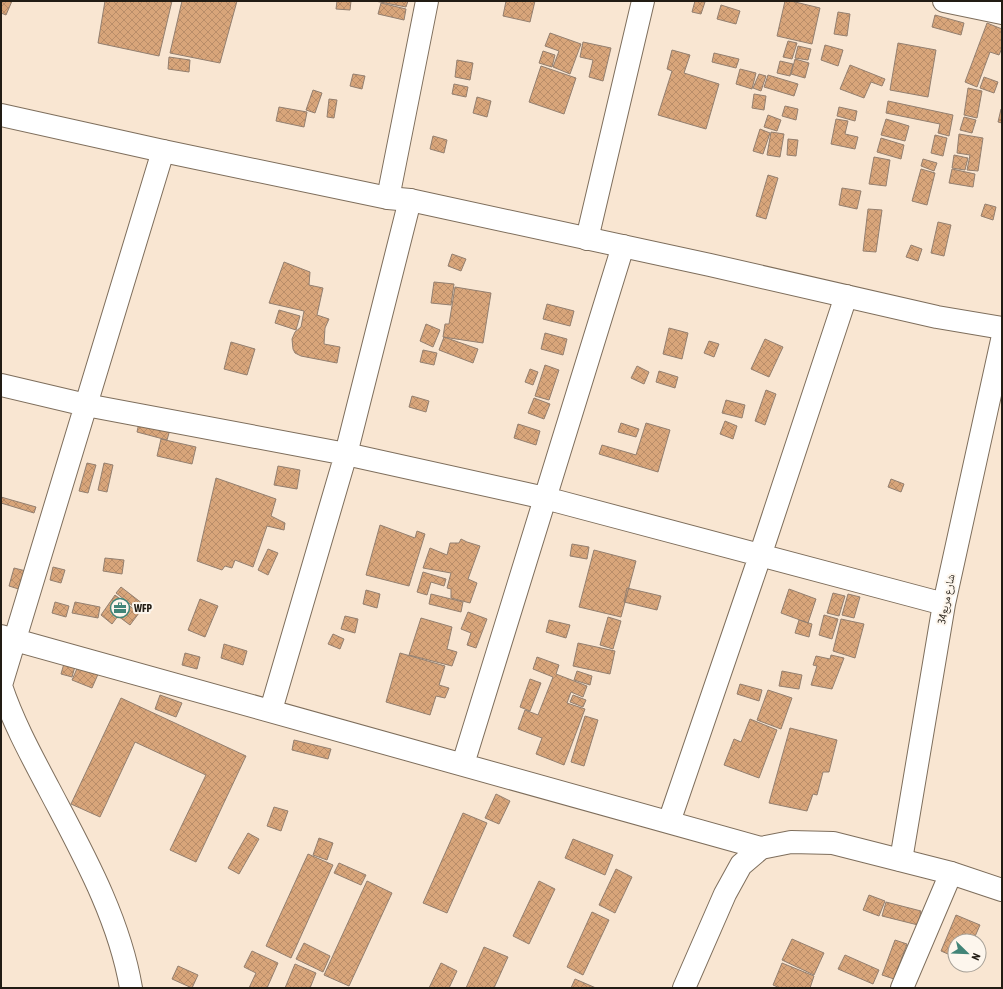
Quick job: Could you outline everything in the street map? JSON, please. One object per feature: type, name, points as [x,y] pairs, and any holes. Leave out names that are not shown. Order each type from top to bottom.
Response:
[{"type":"street","points":[[388,198],[426,1]]},
{"type":"street","points":[[587,239],[643,1]]},
{"type":"street","points":[[944,1],[1002,13]]},
{"type":"street","points":[[1,115],[163,151],[388,198],[410,200],[623,246],[937,317],[1002,328]]},
{"type":"street","points":[[131,988],[129,974],[114,926],[94,876],[20,735],[1,686],[8,638],[86,405],[163,151]]},
{"type":"street","points":[[271,710],[346,454],[410,200]]},
{"type":"street","points":[[464,764],[623,246]]},
{"type":"street","points":[[669,822],[760,556],[846,296]]},
{"type":"street","name":"شارع مربع34","points":[[901,860],[944,604],[1002,340]]},
{"type":"street","points":[[1,385],[86,405],[346,454],[545,498],[944,604]]},
{"type":"street","points":[[8,638],[271,710],[761,848],[791,842],[833,843],[951,873],[1002,890]]},
{"type":"street","points":[[684,988],[725,894],[741,865],[761,848]]},
{"type":"street","points":[[902,988],[951,873]]},
{"type":"building","points":[[1,1],[12,1],[6,15],[1,13]]},
{"type":"building","points":[[105,1],[172,1],[159,56],[98,43]]},
{"type":"building","points":[[182,1],[237,1],[220,63],[170,53]]},
{"type":"building","points":[[337,1],[351,1],[350,10],[336,9]]},
{"type":"building","points":[[375,1],[408,1],[406,7]]},
{"type":"building","points":[[506,1],[535,1],[530,22],[503,16]]},
{"type":"building","points":[[695,1],[705,2],[701,14],[692,12]]},
{"type":"building","points":[[785,1],[820,8],[812,44],[777,36]]},
{"type":"building","points":[[381,3],[406,9],[404,20],[378,14]]},
{"type":"building","points":[[721,5],[740,11],[736,24],[717,19]]},
{"type":"building","points":[[838,12],[850,14],[847,36],[834,34]]},
{"type":"building","points":[[935,15],[964,23],[961,35],[932,27]]},
{"type":"building","points":[[987,23],[1002,29],[1002,48],[999,55],[990,52],[977,87],[965,82]]},
{"type":"building","points":[[550,33],[581,44],[570,74],[553,67],[559,51],[545,46]]},
{"type":"building","points":[[788,41],[797,43],[792,59],[783,57]]},
{"type":"building","points":[[583,42],[611,48],[603,81],[589,77],[593,60],[580,57]]},
{"type":"building","points":[[898,43],[936,50],[928,97],[890,90]]},
{"type":"building","points":[[825,45],[843,50],[838,66],[821,60]]},
{"type":"building","points":[[798,46],[811,49],[808,60],[795,58]]},
{"type":"building","points":[[672,50],[690,55],[684,73],[719,84],[706,129],[658,115],[672,71],[667,69]]},
{"type":"building","points":[[543,51],[555,55],[552,67],[539,63]]},
{"type":"building","points":[[714,53],[739,59],[736,68],[712,62]]},
{"type":"building","points":[[169,57],[190,60],[189,72],[168,69]]},
{"type":"building","points":[[795,59],[809,63],[805,78],[791,74]]},
{"type":"building","points":[[457,60],[473,63],[470,80],[455,77]]},
{"type":"building","points":[[780,61],[793,64],[790,76],[777,73]]},
{"type":"building","points":[[850,65],[885,79],[882,86],[871,82],[864,98],[840,89]]},
{"type":"building","points":[[541,66],[576,78],[564,114],[529,102]]},
{"type":"building","points":[[740,69],[756,73],[752,89],[736,84]]},
{"type":"building","points":[[353,74],[365,76],[362,89],[350,86]]},
{"type":"building","points":[[759,74],[766,76],[761,91],[753,88]]},
{"type":"building","points":[[768,75],[798,84],[794,96],[764,87]]},
{"type":"building","points":[[984,77],[998,82],[994,93],[980,88]]},
{"type":"building","points":[[454,84],[468,87],[466,97],[452,94]]},
{"type":"building","points":[[968,88],[982,91],[977,118],[964,115]]},
{"type":"building","points":[[313,90],[322,93],[315,113],[306,110]]},
{"type":"building","points":[[754,94],[766,96],[764,110],[752,108]]},
{"type":"building","points":[[477,97],[491,101],[487,117],[473,113]]},
{"type":"building","points":[[329,99],[337,100],[334,118],[327,117]]},
{"type":"building","points":[[888,101],[953,115],[949,136],[938,133],[940,124],[886,113]]},
{"type":"building","points":[[785,106],[798,109],[796,120],[782,116]]},
{"type":"building","points":[[279,107],[307,112],[304,127],[276,121]]},
{"type":"building","points":[[839,107],[857,111],[855,121],[837,116]]},
{"type":"building","points":[[1002,109],[1002,123],[998,122]]},
{"type":"building","points":[[768,115],[781,120],[777,131],[764,127]]},
{"type":"building","points":[[964,117],[976,120],[972,133],[960,130]]},
{"type":"building","points":[[836,119],[848,121],[845,134],[858,137],[855,149],[831,144]]},
{"type":"building","points":[[886,119],[909,126],[905,141],[881,135]]},
{"type":"building","points":[[760,129],[770,133],[763,154],[753,151]]},
{"type":"building","points":[[771,132],[784,134],[780,157],[767,155]]},
{"type":"building","points":[[959,134],[983,138],[978,171],[967,170],[970,155],[957,153]]},
{"type":"building","points":[[935,135],[947,138],[943,156],[931,153]]},
{"type":"building","points":[[433,136],[447,140],[444,153],[430,149]]},
{"type":"building","points":[[881,138],[904,145],[901,159],[877,152]]},
{"type":"building","points":[[788,139],[798,140],[796,156],[787,155]]},
{"type":"building","points":[[954,155],[968,158],[965,170],[952,168]]},
{"type":"building","points":[[874,157],[890,160],[886,186],[869,184]]},
{"type":"building","points":[[923,159],[937,163],[934,171],[921,166]]},
{"type":"building","points":[[921,169],[935,173],[927,205],[912,201]]},
{"type":"building","points":[[952,169],[975,174],[973,187],[949,183]]},
{"type":"building","points":[[768,175],[778,178],[766,219],[756,216]]},
{"type":"building","points":[[842,188],[861,191],[857,209],[839,205]]},
{"type":"building","points":[[985,204],[996,207],[993,220],[981,216]]},
{"type":"building","points":[[868,209],[882,210],[876,252],[863,251]]},
{"type":"building","points":[[938,222],[951,225],[944,256],[931,253]]},
{"type":"building","points":[[911,245],[922,249],[918,261],[906,257]]},
{"type":"building","points":[[452,254],[466,259],[461,271],[448,266]]},
{"type":"building","points":[[284,262],[310,272],[309,285],[323,288],[317,315],[329,319],[325,328],[324,344],[340,347],[337,363],[301,356],[295,353],[292,339],[295,332],[301,327],[304,311],[269,303]]},
{"type":"building","points":[[434,282],[454,284],[451,305],[431,303]]},
{"type":"building","points":[[455,287],[491,293],[483,343],[443,337],[445,324],[449,324]]},
{"type":"building","points":[[547,304],[574,311],[570,326],[543,319]]},
{"type":"building","points":[[279,310],[300,316],[296,330],[275,323]]},
{"type":"building","points":[[426,324],[440,330],[433,347],[420,341]]},
{"type":"building","points":[[669,328],[688,333],[682,359],[663,354]]},
{"type":"building","points":[[545,333],[567,339],[563,355],[541,349]]},
{"type":"building","points":[[444,337],[478,349],[473,363],[439,350]]},
{"type":"building","points":[[765,339],[783,347],[769,377],[751,369]]},
{"type":"building","points":[[709,341],[719,344],[714,357],[704,353]]},
{"type":"building","points":[[231,342],[255,349],[247,375],[224,369]]},
{"type":"building","points":[[423,350],[437,353],[434,365],[420,362]]},
{"type":"building","points":[[545,365],[559,370],[549,400],[535,396]]},
{"type":"building","points":[[637,366],[649,372],[644,384],[631,378]]},
{"type":"building","points":[[530,369],[538,372],[533,385],[525,382]]},
{"type":"building","points":[[659,371],[678,377],[675,388],[656,382]]},
{"type":"building","points":[[766,390],[776,394],[765,425],[755,421]]},
{"type":"building","points":[[412,396],[429,401],[426,412],[409,407]]},
{"type":"building","points":[[534,398],[550,404],[544,419],[528,413]]},
{"type":"building","points":[[726,400],[745,405],[742,418],[722,413]]},
{"type":"building","points":[[140,418],[171,426],[167,440],[137,432]]},
{"type":"building","points":[[725,421],[737,426],[733,439],[720,434]]},
{"type":"building","points":[[621,423],[639,429],[636,437],[618,432]]},
{"type":"building","points":[[646,423],[670,430],[658,472],[599,454],[602,445],[636,455]]},
{"type":"building","points":[[518,424],[540,431],[536,445],[514,438]]},
{"type":"building","points":[[161,439],[196,447],[192,464],[157,456]]},
{"type":"building","points":[[87,463],[96,465],[88,493],[79,491]]},
{"type":"building","points":[[104,463],[113,465],[107,492],[98,490]]},
{"type":"building","points":[[278,466],[300,470],[297,489],[274,485]]},
{"type":"building","points":[[216,478],[276,499],[271,516],[285,523],[284,530],[267,526],[253,567],[235,560],[232,568],[225,566],[222,570],[197,561]]},
{"type":"building","points":[[891,479],[904,484],[901,492],[888,487]]},
{"type":"building","points":[[1,497],[36,507],[34,513],[1,503]]},
{"type":"building","points":[[380,525],[415,538],[417,531],[425,534],[409,586],[366,575]]},
{"type":"building","points":[[461,539],[480,546],[468,579],[477,583],[470,603],[451,598],[451,589],[447,588],[451,573],[423,568],[430,548],[447,555],[450,543],[459,543]]},
{"type":"building","points":[[572,544],[589,547],[587,559],[570,556]]},
{"type":"building","points":[[268,549],[278,553],[268,575],[258,570]]},
{"type":"building","points":[[594,550],[636,561],[621,617],[579,607]]},
{"type":"building","points":[[105,558],[124,560],[122,574],[103,571]]},
{"type":"building","points":[[53,567],[65,570],[61,583],[50,580]]},
{"type":"building","points":[[14,568],[30,572],[25,591],[9,586]]},
{"type":"building","points":[[423,572],[446,579],[444,586],[431,582],[427,595],[417,592]]},
{"type":"building","points":[[121,587],[143,604],[138,610],[116,593]]},
{"type":"building","points":[[627,588],[661,596],[657,610],[624,602]]},
{"type":"building","points":[[789,589],[816,599],[808,623],[781,613]]},
{"type":"building","points":[[366,590],[380,594],[377,608],[363,604]]},
{"type":"building","points":[[833,593],[845,596],[839,616],[827,613]]},
{"type":"building","points":[[431,594],[463,602],[461,612],[429,604]]},
{"type":"building","points":[[848,594],[860,597],[854,618],[842,615]]},
{"type":"building","points":[[115,595],[139,613],[130,625],[118,616],[112,624],[101,615]]},
{"type":"building","points":[[200,599],[218,606],[205,637],[188,630]]},
{"type":"building","points":[[55,602],[69,606],[66,617],[52,613]]},
{"type":"building","points":[[75,602],[100,607],[98,618],[72,613]]},
{"type":"building","points":[[468,612],[487,619],[476,648],[467,645],[471,633],[461,629]]},
{"type":"building","points":[[824,615],[838,619],[832,639],[819,635]]},
{"type":"building","points":[[345,616],[358,619],[355,633],[341,629]]},
{"type":"building","points":[[608,617],[621,621],[613,649],[600,645]]},
{"type":"building","points":[[421,618],[452,627],[447,649],[457,652],[452,666],[409,655]]},
{"type":"building","points":[[841,619],[864,624],[855,658],[833,651]]},
{"type":"building","points":[[549,620],[570,625],[566,638],[546,632]]},
{"type":"building","points":[[799,620],[812,624],[809,637],[795,633]]},
{"type":"building","points":[[333,634],[344,639],[340,649],[328,644]]},
{"type":"building","points":[[578,643],[615,651],[610,674],[573,666]]},
{"type":"building","points":[[224,644],[247,651],[243,665],[221,658]]},
{"type":"building","points":[[185,653],[200,657],[197,669],[182,665]]},
{"type":"building","points":[[400,653],[445,666],[439,685],[449,688],[445,698],[436,696],[430,715],[386,702]]},
{"type":"building","points":[[831,655],[844,658],[832,689],[811,685],[817,666],[813,665],[816,656],[830,659]]},
{"type":"building","points":[[537,657],[559,665],[556,674],[587,686],[583,697],[571,692],[567,703],[585,709],[564,765],[536,754],[542,738],[518,729],[525,710],[538,715],[553,677],[533,669]]},
{"type":"building","points":[[65,660],[76,663],[72,677],[61,674]]},
{"type":"building","points":[[79,664],[99,672],[92,688],[72,680]]},
{"type":"building","points":[[577,671],[592,676],[590,685],[574,680]]},
{"type":"building","points":[[782,671],[802,675],[799,689],[779,686]]},
{"type":"building","points":[[530,679],[541,683],[530,711],[520,707]]},
{"type":"building","points":[[740,684],[762,690],[759,701],[737,694]]},
{"type":"building","points":[[768,690],[792,698],[781,729],[757,720]]},
{"type":"building","points":[[160,695],[182,703],[176,717],[155,709]]},
{"type":"building","points":[[573,695],[586,700],[583,707],[570,702]]},
{"type":"building","points":[[121,698],[246,756],[196,862],[170,850],[206,775],[135,742],[100,817],[71,804]]},
{"type":"building","points":[[585,716],[598,720],[584,766],[571,762]]},
{"type":"building","points":[[750,719],[777,730],[759,778],[724,765],[734,739],[741,742]]},
{"type":"building","points":[[790,728],[837,740],[829,772],[823,772],[817,795],[813,794],[807,811],[769,803]]},
{"type":"building","points":[[294,740],[331,749],[328,759],[292,750]]},
{"type":"building","points":[[496,794],[510,801],[499,824],[485,818]]},
{"type":"building","points":[[274,807],[288,811],[281,831],[267,826]]},
{"type":"building","points":[[463,813],[487,823],[447,913],[423,903]]},
{"type":"building","points":[[248,833],[259,839],[239,874],[228,868]]},
{"type":"building","points":[[319,838],[333,843],[327,860],[313,855]]},
{"type":"building","points":[[573,839],[613,855],[605,875],[565,858]]},
{"type":"building","points":[[308,854],[333,865],[291,958],[266,946]]},
{"type":"building","points":[[339,863],[366,875],[361,885],[334,873]]},
{"type":"building","points":[[616,869],[632,877],[615,913],[599,905]]},
{"type":"building","points":[[367,881],[392,893],[349,986],[324,975]]},
{"type":"building","points":[[539,881],[555,889],[529,944],[513,936]]},
{"type":"building","points":[[869,895],[885,901],[879,916],[863,910]]},
{"type":"building","points":[[886,902],[921,911],[918,925],[882,916]]},
{"type":"building","points":[[592,912],[609,920],[583,975],[567,967]]},
{"type":"building","points":[[956,915],[980,925],[976,933],[948,933]]},
{"type":"building","points":[[947,937],[947,954],[941,951]]},
{"type":"building","points":[[792,939],[824,953],[814,975],[782,960]]},
{"type":"building","points":[[895,940],[907,944],[894,979],[882,975]]},
{"type":"building","points":[[304,943],[330,956],[323,972],[296,959]]},
{"type":"building","points":[[484,947],[508,957],[494,988],[466,988]]},
{"type":"building","points":[[252,951],[278,963],[267,988],[249,988],[256,973],[244,967]]},
{"type":"building","points":[[845,955],[879,970],[873,984],[838,969]]},
{"type":"building","points":[[441,963],[457,971],[449,988],[429,988]]},
{"type":"building","points":[[782,963],[814,976],[810,988],[780,988],[773,985]]},
{"type":"building","points":[[295,964],[316,973],[310,988],[285,988]]},
{"type":"building","points":[[178,966],[198,975],[192,988],[172,979]]},
{"type":"building","points":[[575,979],[596,988],[571,988]]},
{"type":"place","name":"WFP","points":[[120,608]]}]
